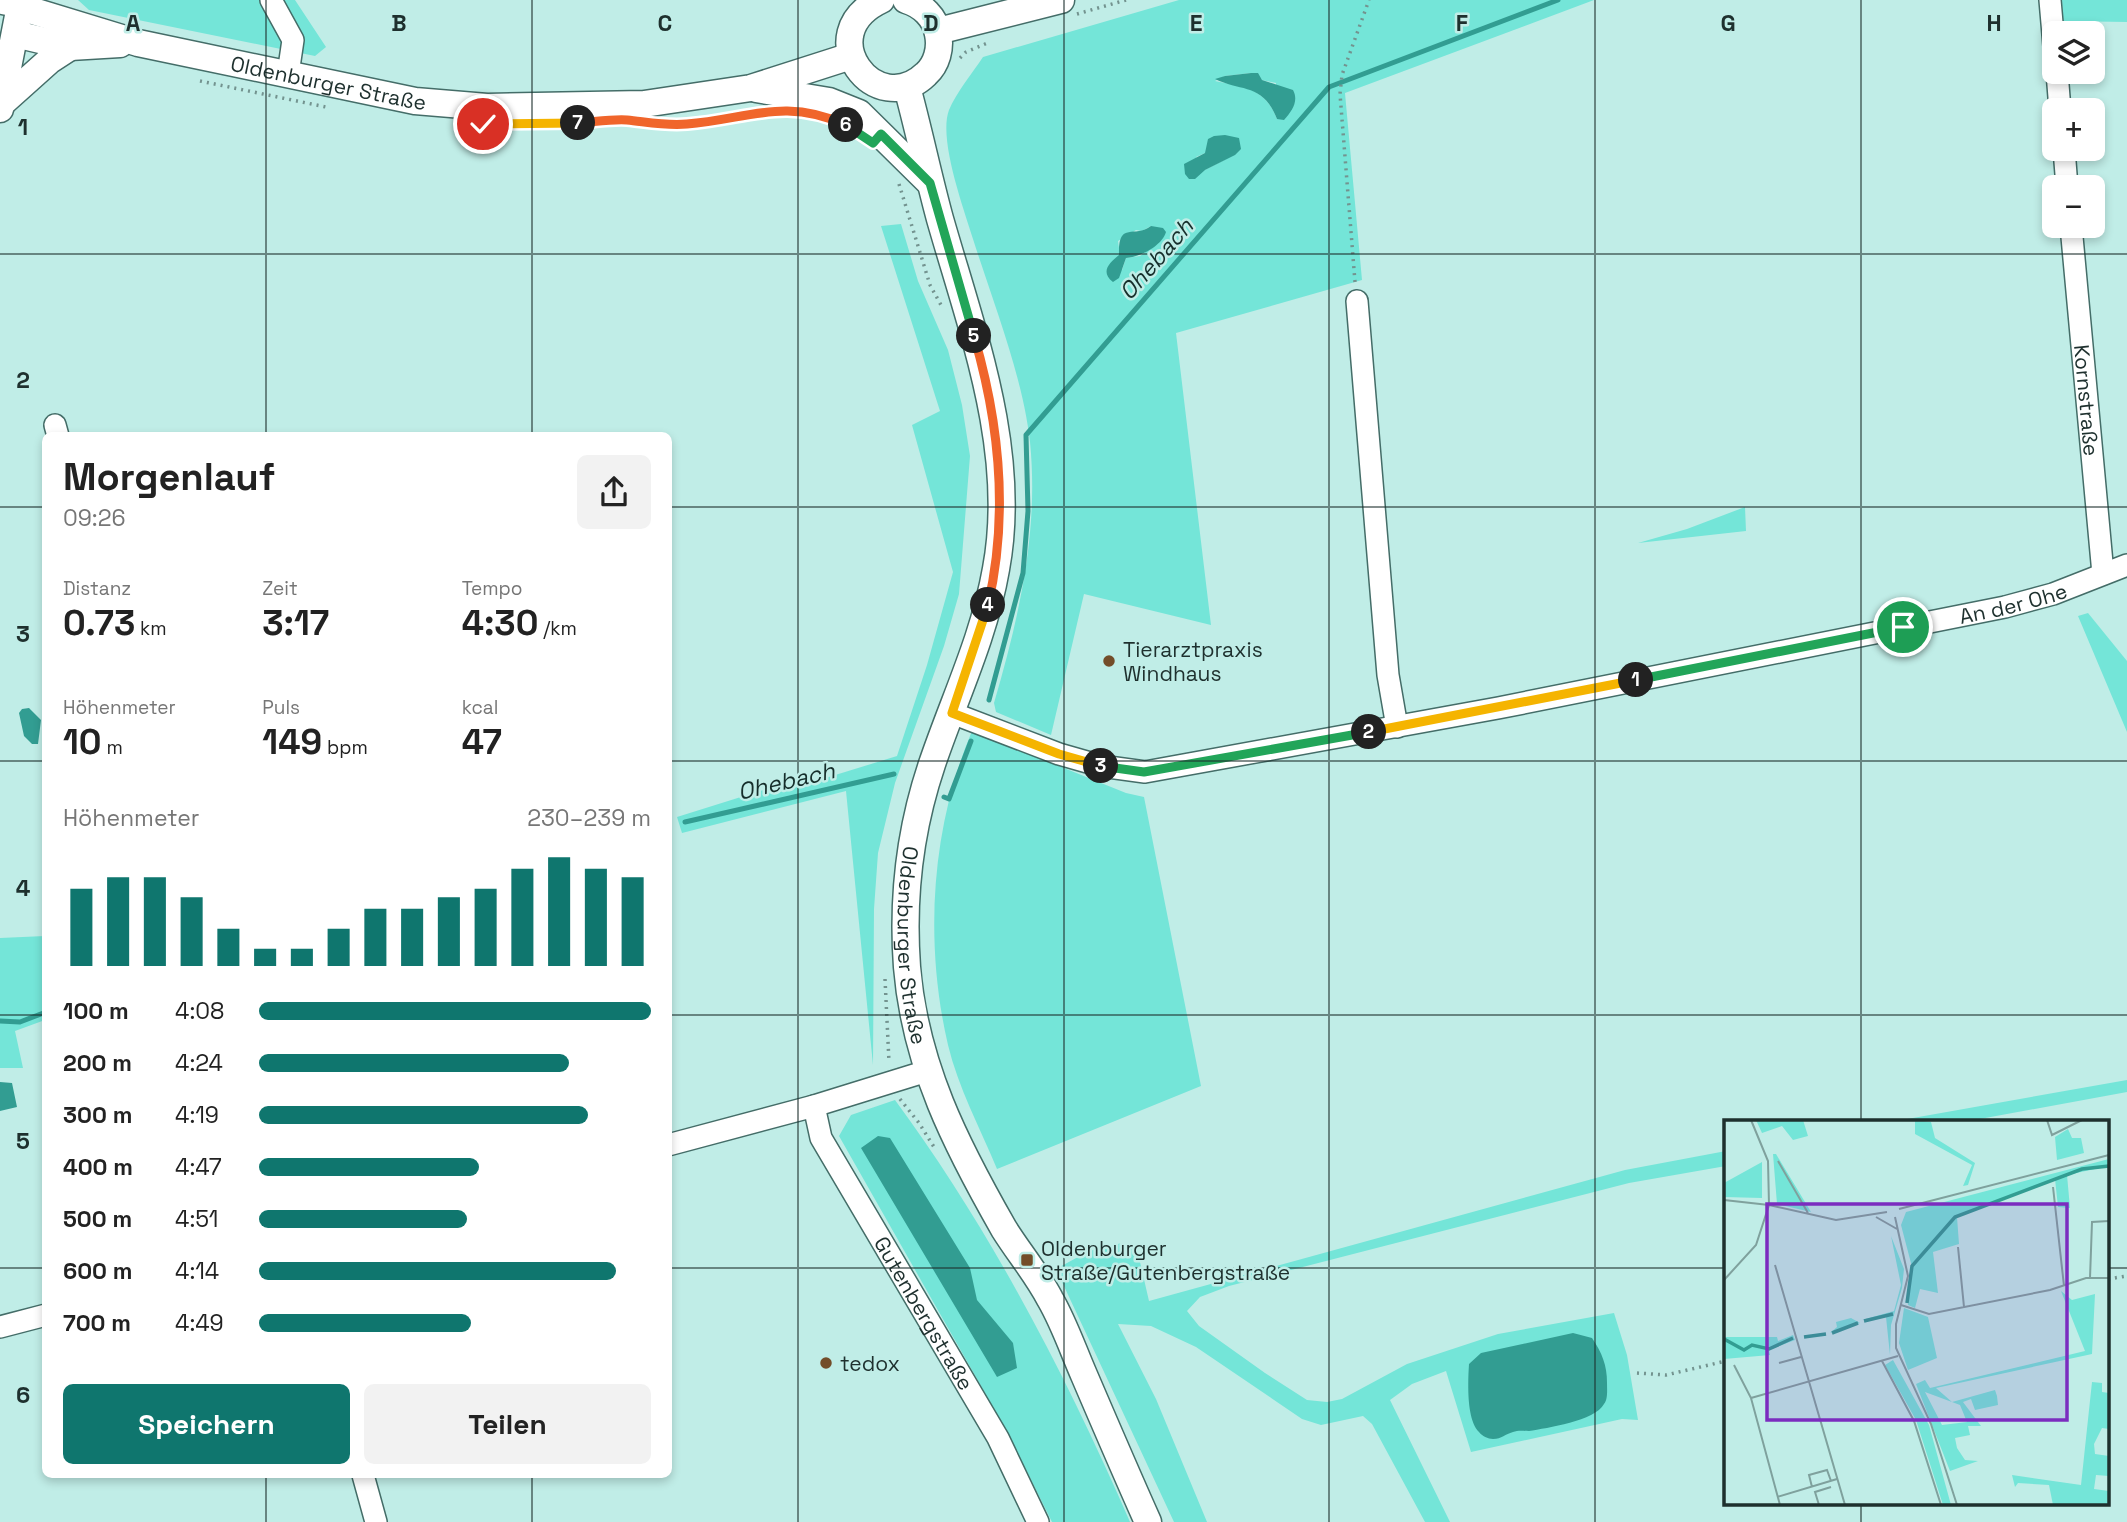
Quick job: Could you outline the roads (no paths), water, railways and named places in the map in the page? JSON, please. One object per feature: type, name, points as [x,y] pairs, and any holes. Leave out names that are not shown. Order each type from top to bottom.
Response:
[{"type":"main road","points":[[881,0],[869,6],[855,22],[849,42],[851,56],[867,79],[886,87],[907,87],[930,71],[937,59],[940,45],[932,18],[922,8],[906,0]]},
{"type":"main road","name":"Oldenburger Straße","points":[[138,43],[70,47],[8,31],[13,3],[138,43],[415,100],[487,107],[644,104],[751,88],[851,56]]},
{"type":"main road","points":[[938,31],[1064,9]]},
{"type":"main road","points":[[1,106],[8,31]]},
{"type":"main road","points":[[1,106],[50,60],[70,47]]},
{"type":"main road","name":"Oldenburger Straße","points":[[907,87],[930,183],[989,392],[999,457],[1001,506],[997,566],[985,621],[932,764],[912,846],[906,907],[907,966],[914,1015],[927,1071],[952,1133],[1007,1233],[1051,1301],[1148,1522]]},
{"type":"main road","points":[[751,88],[829,101],[859,113],[930,183]]},
{"type":"street","points":[[271,0],[293,40],[288,74]]},
{"type":"street","points":[[2050,0],[2052,21]]},
{"type":"street","name":"Kornstraße","points":[[2072,238],[2102,574]]},
{"type":"street","points":[[1357,301],[1388,675],[1398,727]]},
{"type":"street","name":"An der Ohe","points":[[952,713],[1059,754],[1101,766],[1144,772],[1398,727],[2005,607],[2053,594],[2127,565]]},
{"type":"street","points":[[672,1145],[814,1106],[927,1071]]},
{"type":"street","name":"Gutenbergstraße","points":[[814,1106],[821,1138],[998,1438],[1038,1522]]},
{"type":"street","points":[[0,1327],[42,1316]]},
{"type":"street","points":[[364,1478],[376,1522]]},
{"type":"waterway","name":"Ohebach","points":[[989,700],[1023,573],[1028,511],[1026,435],[1329,87],[1558,0]]},
{"type":"waterway","name":"Ohebach","points":[[944,797],[949,799],[971,741]]},
{"type":"waterway","name":"Ohebach","points":[[685,822],[894,774]]},
{"type":"waterway","points":[[0,1021],[20,1022],[42,1014]]},
{"type":"place","name":"Tierarztpraxis Windhaus","points":[[1109,661]]},
{"type":"place","name":"Oldenburger Straße/Gutenbergstraße","points":[[1027,1260]]},
{"type":"place","name":"tedox","points":[[826,1363]]}]
